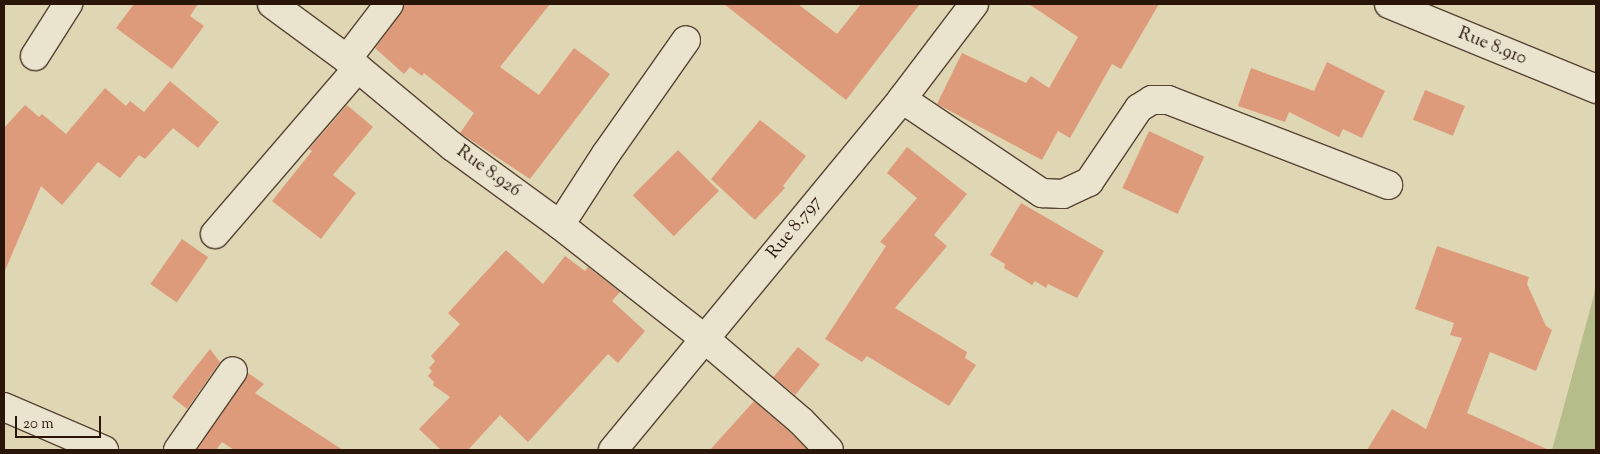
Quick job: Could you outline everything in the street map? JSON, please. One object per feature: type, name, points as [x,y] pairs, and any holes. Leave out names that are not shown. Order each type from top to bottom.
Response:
[{"type":"street","points":[[35,56],[68,4]]},
{"type":"street","name":"Rue 8.926","points":[[272,4],[353,63],[453,147],[560,225],[705,339],[801,421],[829,450]]},
{"type":"street","points":[[215,234],[353,63],[389,4]]},
{"type":"street","name":"Rue 8.910","points":[[1389,4],[1596,89]]},
{"type":"street","name":"Rue 8.797","points":[[614,450],[902,99],[961,8]]},
{"type":"street","points":[[560,225],[606,154],[686,40]]},
{"type":"street","points":[[902,99],[1042,193],[1063,194],[1089,182],[1138,108],[1152,100],[1168,100],[1388,184]]},
{"type":"street","points":[[178,450],[233,371]]},
{"type":"street","points":[[4,407],[104,450]]},
{"type":"green space","points":[[1596,277],[1596,450],[1552,450],[1594,295]]},
{"type":"building","points":[[134,4],[198,4],[190,16],[204,26],[172,69],[116,28]]},
{"type":"building","points":[[404,4],[550,4],[500,67],[539,95],[574,48],[610,74],[530,179],[460,133],[474,113],[424,73],[422,76],[410,67],[404,74],[375,48],[401,13]]},
{"type":"building","points":[[724,4],[798,4],[837,34],[861,4],[920,4],[846,100]]},
{"type":"building","points":[[1029,4],[1159,4],[1121,69],[1112,64],[1070,138],[1058,131],[1042,160],[937,104],[962,53],[1026,83],[1031,76],[1049,88],[1078,37]]},
{"type":"building","points":[[1327,62],[1385,91],[1362,138],[1343,129],[1339,137],[1289,112],[1285,122],[1238,106],[1251,68],[1314,91]]},
{"type":"building","points":[[170,81],[219,122],[198,148],[173,128],[145,159],[139,155],[120,178],[98,162],[62,205],[41,186],[4,273],[4,128],[25,105],[39,117],[42,114],[66,134],[105,88],[126,106],[130,101],[144,112]]},
{"type":"building","points":[[1425,90],[1465,106],[1453,136],[1413,120]]},
{"type":"building","points":[[347,105],[373,127],[333,175],[356,193],[321,239],[272,201],[312,151],[309,149]]},
{"type":"building","points":[[760,120],[806,156],[783,186],[785,188],[755,220],[711,179]]},
{"type":"building","points":[[1149,131],[1204,157],[1178,214],[1122,188]]},
{"type":"building","points":[[907,147],[967,194],[934,235],[947,246],[895,308],[967,352],[965,358],[976,365],[949,406],[867,356],[862,362],[825,339],[886,246],[880,242],[917,198],[887,173]]},
{"type":"building","points":[[678,150],[719,191],[674,236],[633,195]]},
{"type":"building","points":[[1021,203],[1104,251],[1077,298],[1048,284],[1046,288],[1035,281],[1032,285],[1004,268],[1005,264],[990,255]]},
{"type":"building","points":[[182,239],[208,257],[177,302],[150,284]]},
{"type":"building","points":[[1437,246],[1529,277],[1527,284],[1546,326],[1552,330],[1536,371],[1490,352],[1467,413],[1549,450],[1367,450],[1392,409],[1426,429],[1462,338],[1450,335],[1454,323],[1415,309]]},
{"type":"building","points":[[506,250],[543,284],[565,256],[585,271],[588,267],[620,292],[612,301],[645,331],[618,363],[608,354],[528,442],[500,415],[468,450],[441,450],[419,429],[450,397],[433,385],[434,382],[428,376],[432,371],[429,368],[435,361],[431,356],[460,324],[448,313]]},
{"type":"building","points":[[798,347],[820,365],[795,395],[773,377]]},
{"type":"building","points":[[210,349],[220,362],[187,409],[172,397]]},
{"type":"building","points":[[248,373],[264,384],[255,393],[343,450],[234,450],[222,442],[216,450],[197,450]]},
{"type":"building","points":[[754,401],[790,432],[808,450],[710,450]]}]
